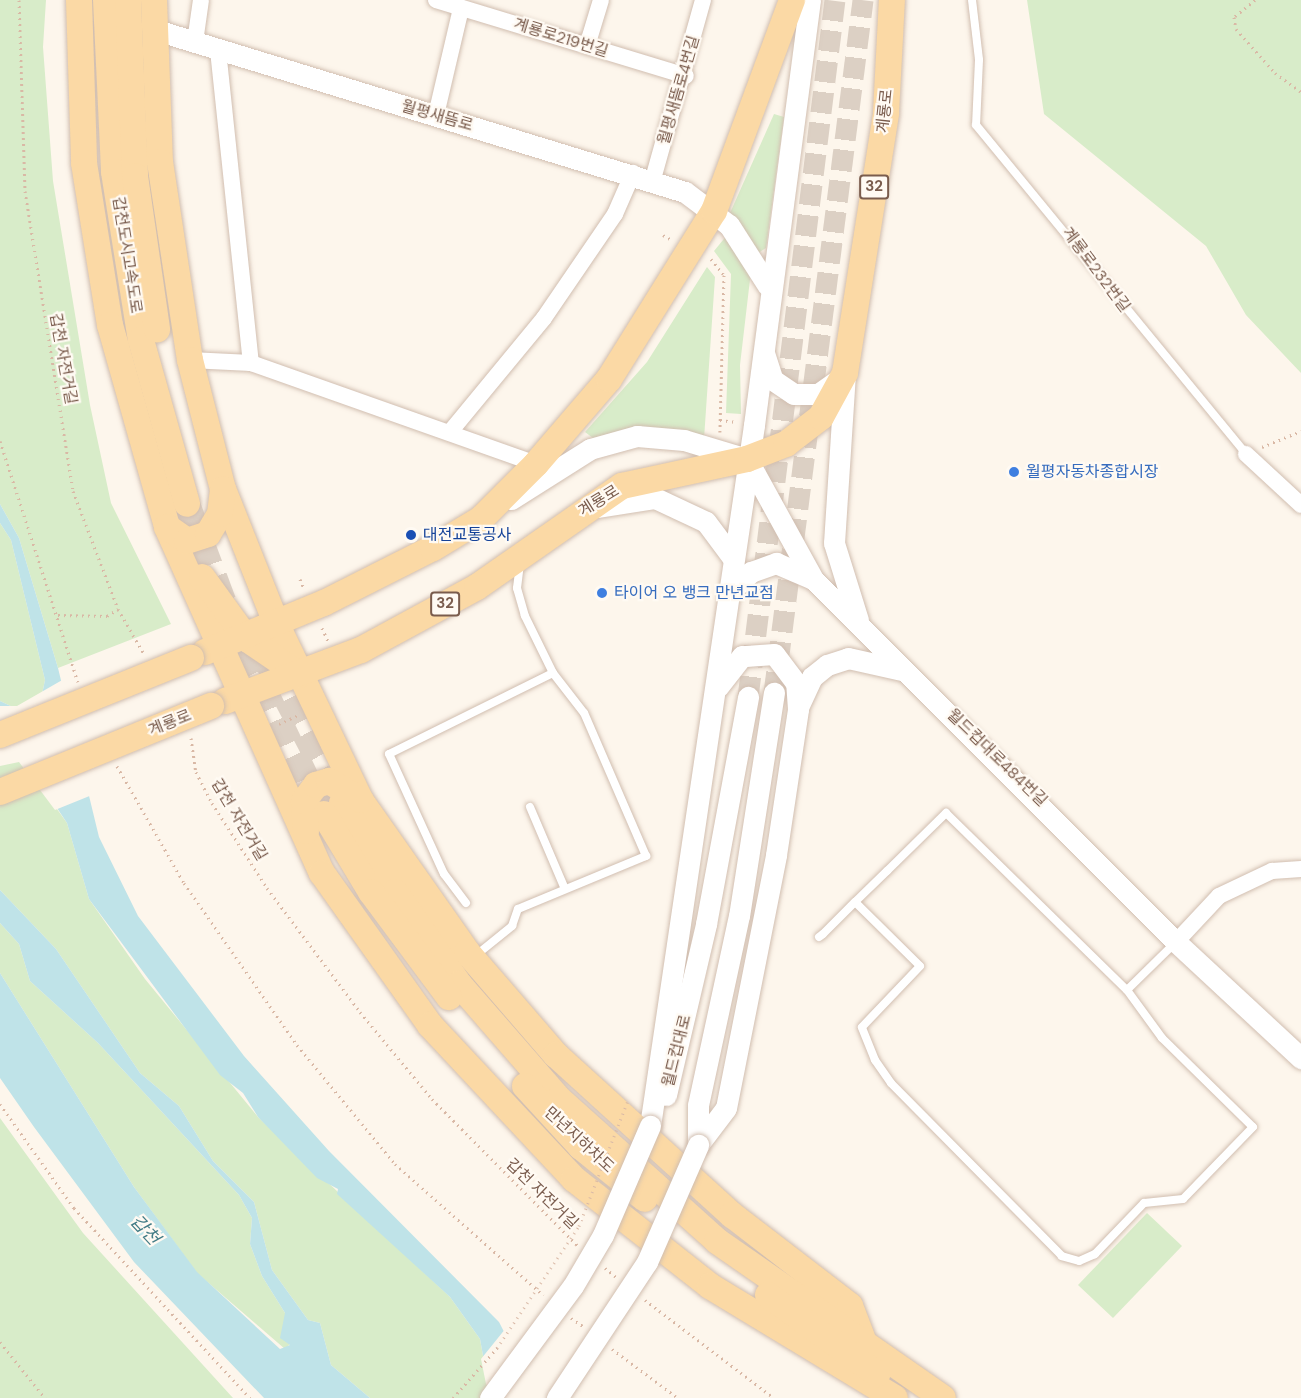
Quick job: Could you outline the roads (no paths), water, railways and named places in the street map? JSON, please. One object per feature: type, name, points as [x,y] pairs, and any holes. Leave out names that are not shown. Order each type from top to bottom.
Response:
[{"type":"main road","points":[[79,0],[84,163],[110,325],[167,527],[240,696],[307,841],[372,951],[430,1025],[574,1179],[710,1287],[895,1398]]},
{"type":"main road","name":"갑천도시고속도로","points":[[106,0],[114,172],[141,340],[204,497]]},
{"type":"main road","name":"갑천도시고속도로","points":[[128,0],[135,176],[160,356],[204,497]]},
{"type":"main road","points":[[153,0],[160,162],[190,360],[204,497],[276,623],[315,707],[342,806]]},
{"type":"main road","points":[[0,735],[313,608],[481,519],[536,464],[609,379],[714,211],[792,0]]},
{"type":"main road","name":"계룡로","points":[[0,792],[211,706],[337,661],[477,587],[578,513],[622,486],[747,459],[786,444],[821,417],[839,379],[886,113],[892,0]]},
{"type":"main road","points":[[167,527],[187,541],[208,534],[220,514],[204,497]]},
{"type":"main road","points":[[167,527],[247,639],[300,675]]},
{"type":"main road","points":[[307,841],[304,801],[316,785],[330,781],[342,806],[472,958],[604,1103],[732,1215],[850,1306],[862,1338],[942,1398]]},
{"type":"main road","name":"만년지하차도","points":[[342,806],[394,892],[459,984],[559,1099],[717,1241],[862,1338]]},
{"type":"main road","name":"만년지하차도","points":[[342,806],[370,892],[440,986],[581,1147],[710,1252],[905,1398]]},
{"type":"street","points":[[195,42],[201,0]]},
{"type":"street","name":"계룡로219번길","points":[[436,0],[686,76]]},
{"type":"street","points":[[586,46],[601,0]]},
{"type":"street","name":"월평새뜸로4번길","points":[[653,179],[686,76],[703,0]]},
{"type":"street","points":[[650,1126],[730,592],[732,557],[747,459],[768,286],[810,0]]},
{"type":"street","points":[[436,115],[461,8]]},
{"type":"street","name":"월평새뜸로","points":[[156,30],[653,179],[714,211],[745,244],[768,286]]},
{"type":"street","points":[[218,50],[251,363]]},
{"type":"street","points":[[450,432],[544,318],[615,214],[633,173]]},
{"type":"street","points":[[762,334],[768,372],[784,390],[807,396],[839,379],[834,543],[860,626]]},
{"type":"street","points":[[190,360],[251,363],[536,464]]},
{"type":"street","points":[[481,519],[590,449],[637,436],[684,440],[747,459],[813,579]]},
{"type":"street","name":"계룡로232번길","points":[[1246,454],[1301,505]]},
{"type":"street","points":[[578,513],[624,500],[655,498],[706,522],[732,557]]},
{"type":"street","points":[[730,592],[751,572],[776,563],[813,579]]},
{"type":"street","name":"월드컵대로484번길","points":[[813,579],[1176,942],[1301,1058]]},
{"type":"street","points":[[715,693],[742,656],[764,652],[790,671],[798,709]]},
{"type":"street","points":[[698,1145],[726,1108],[776,855],[798,709],[812,677],[827,665],[848,658],[908,672]]},
{"type":"street","name":"월드컵대로","points":[[557,1398],[647,1262],[698,1145],[698,1105],[739,916],[774,693]]},
{"type":"street","name":"월드컵대로","points":[[490,1398],[521,1362],[603,1235],[650,1126],[668,1091],[704,935],[748,697]]},
{"type":"street","points":[[1176,942],[1219,896],[1272,871],[1301,869]]},
{"type":"lane","name":"계룡로232번길","points":[[972,0],[979,60],[975,125],[1246,454]]},
{"type":"lane","points":[[472,958],[512,926],[518,909],[646,856],[584,713],[553,673],[517,588],[522,553]]},
{"type":"lane","points":[[466,903],[444,874],[389,754],[553,673]]},
{"type":"lane","points":[[530,807],[565,890]]},
{"type":"lane","points":[[819,937],[946,813],[1127,990],[1162,1038],[1253,1127],[1183,1199],[1144,1203],[1095,1254],[1078,1261],[1062,1256],[891,1083],[875,1060],[862,1027],[921,966],[855,902]]},
{"type":"lane","points":[[1127,990],[1176,942]]},
{"type":"water","points":[[0,504],[19,538],[58,668],[99,837],[138,916],[244,1056],[329,1151],[499,1322],[538,1398],[488,1383],[480,1339],[450,1297],[337,1194],[338,1189],[317,1178],[258,1117],[243,1093],[220,1075],[89,899],[67,823],[49,796],[21,759],[0,763],[0,701],[17,709],[41,699],[45,680],[11,540],[0,523]]},
{"type":"water","name":"갑천","points":[[0,890],[56,949],[140,1073],[179,1106],[213,1161],[254,1202],[272,1270],[308,1320],[320,1323],[331,1365],[370,1398],[264,1398],[134,1262],[34,1127],[0,1078],[0,973],[134,1187],[197,1272],[280,1349],[290,1345],[280,1338],[285,1313],[262,1276],[250,1244],[252,1218],[239,1195],[98,1043],[30,981],[19,944],[0,923]]},
{"type":"tunnel","points":[[748,697],[835,0]]},
{"type":"tunnel","points":[[774,693],[863,0]]},
{"type":"tunnel","points":[[187,504],[228,614],[321,809]]},
{"type":"tunnel","points":[[269,665],[340,800]]},
{"type":"place","name":"월평자동차종합시장","points":[[1014,472]]},
{"type":"place","name":"대전교통공사","points":[[411,535]]},
{"type":"place","name":"타이어 오 뱅크 만년교점","points":[[602,593]]}]
